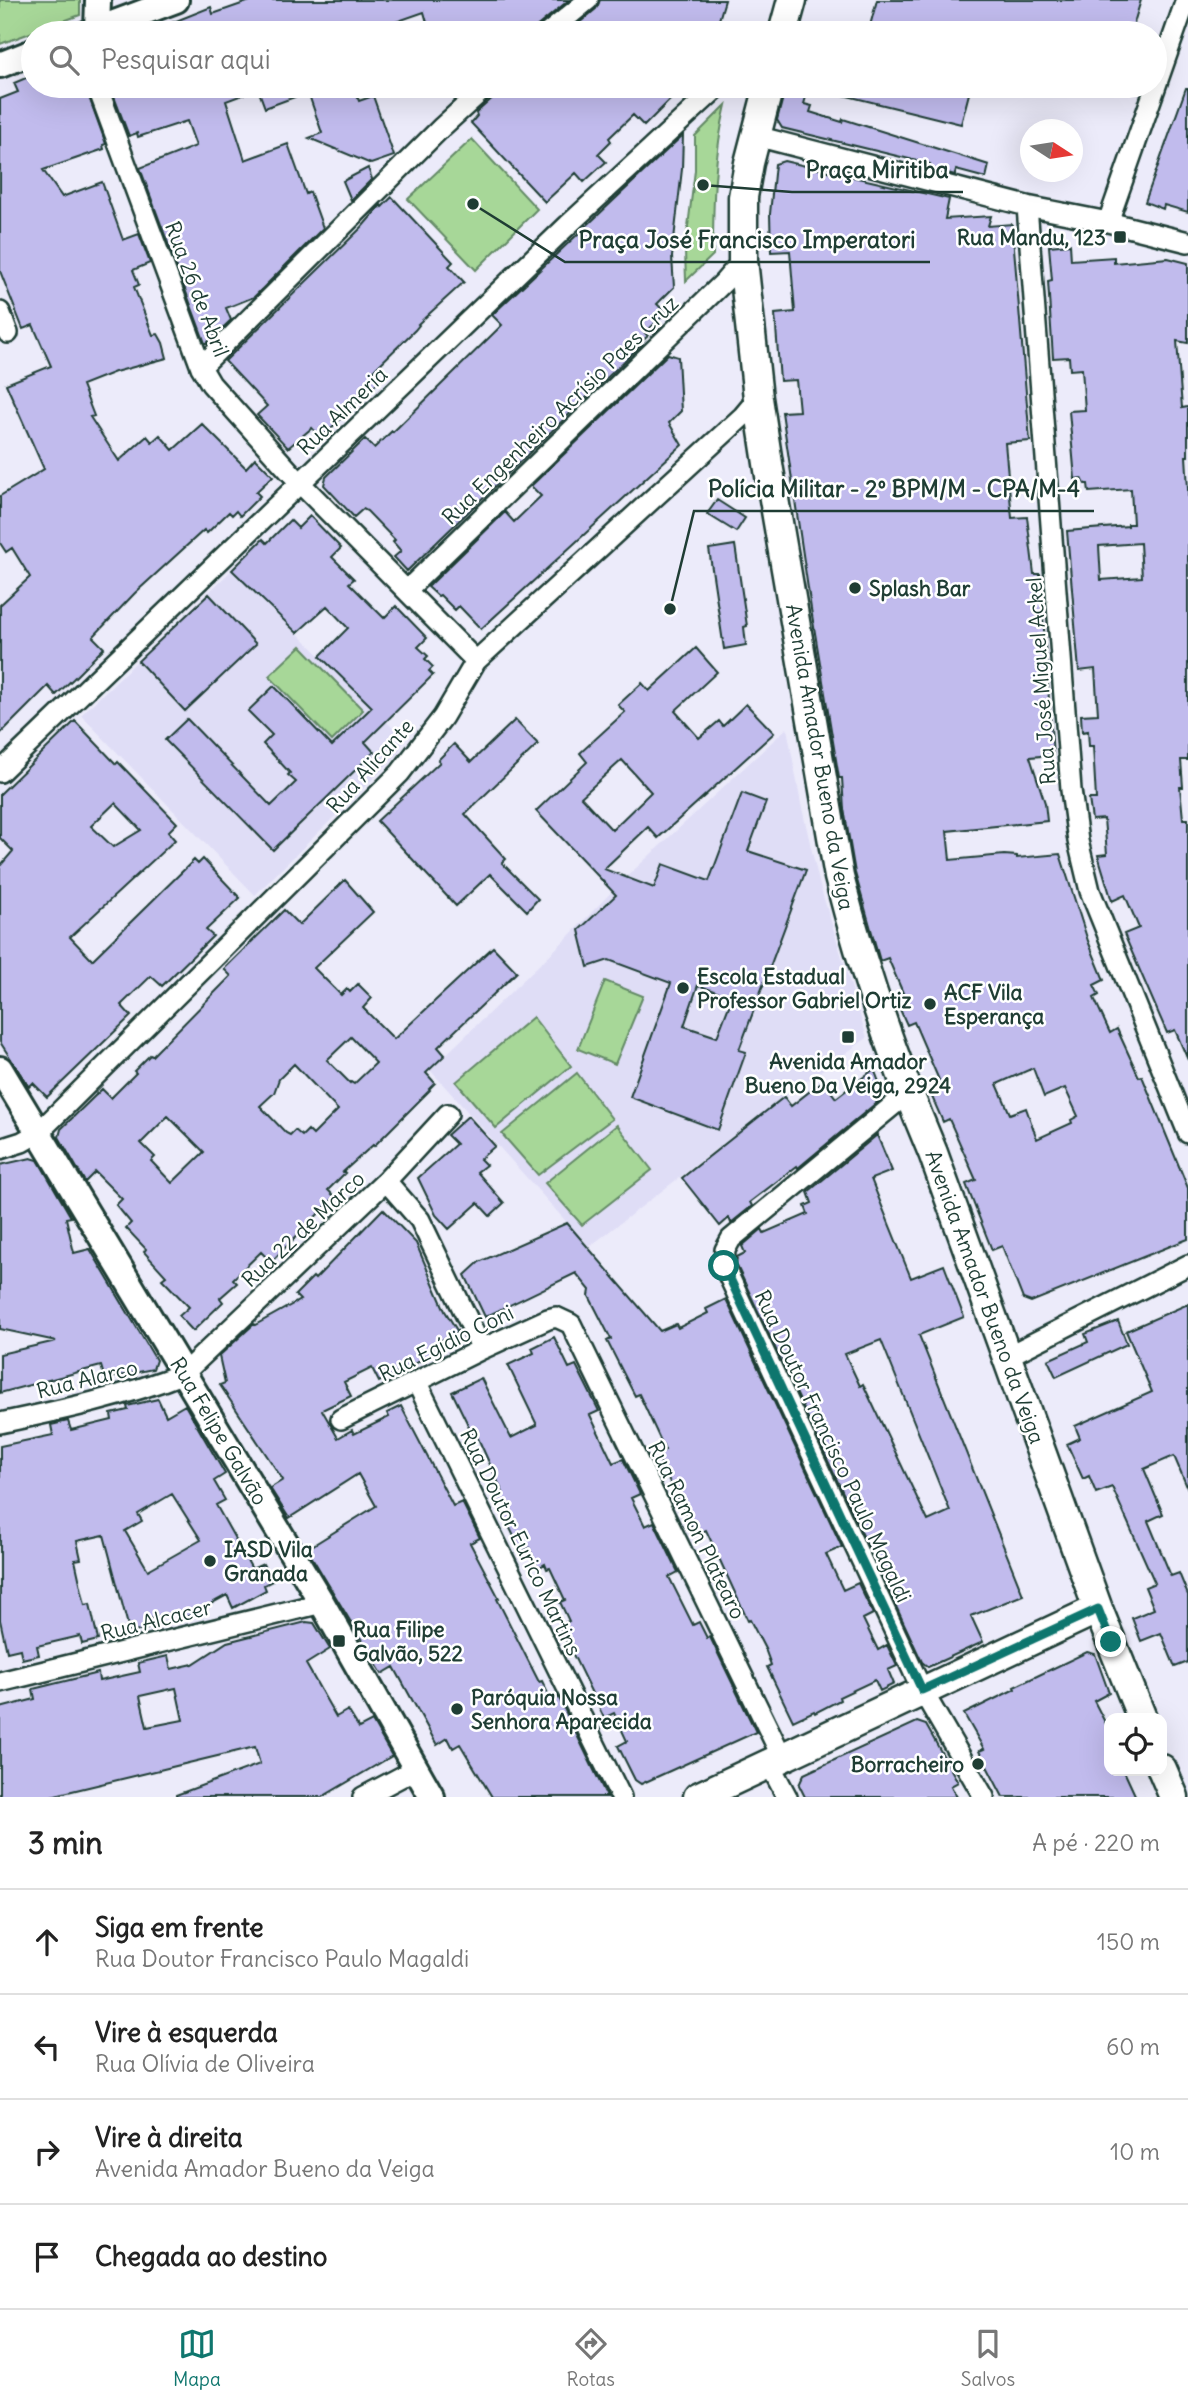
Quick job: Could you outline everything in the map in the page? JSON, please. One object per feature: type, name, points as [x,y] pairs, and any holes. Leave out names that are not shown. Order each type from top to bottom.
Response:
[{"type":"main road","points":[[786,21],[792,0]]},
{"type":"main road","name":"Avenida Amador Bueno da Veiga","points":[[766,98],[743,197],[743,260],[758,398],[839,877],[854,937],[908,1093],[933,1153],[1098,1609],[1140,1713]]},
{"type":"main road","points":[[698,1797],[1098,1609]]},
{"type":"street","points":[[95,21],[98,0]]},
{"type":"street","points":[[122,21],[176,0]]},
{"type":"street","points":[[563,21],[588,0]]},
{"type":"street","points":[[1167,54],[1186,0]]},
{"type":"street","points":[[0,65],[21,57]]},
{"type":"street","name":"Rua 26 de Abril","points":[[101,98],[201,367],[212,384],[300,483],[476,661]]},
{"type":"street","points":[[201,367],[432,136],[474,98]]},
{"type":"street","name":"Rua Almeria","points":[[0,772],[568,225],[706,98]]},
{"type":"street","points":[[1108,222],[1152,98]]},
{"type":"street","points":[[756,136],[1027,206],[1188,242]]},
{"type":"street","name":"Rua José Miguel Ackel","points":[[1027,206],[1078,841],[1090,891],[1188,1133]]},
{"type":"street","name":"Rua Engenheiro Acrísio Paes Cruz","points":[[407,590],[724,282],[743,260]]},
{"type":"street","points":[[0,312],[8,333]]},
{"type":"street","name":"Rua Alicante","points":[[0,1149],[38,1133],[400,773],[443,717],[476,661],[743,416],[758,398]]},
{"type":"street","name":"Rua Felipe Galvão","points":[[0,1069],[322,1603],[432,1797]]},
{"type":"street","name":"Rua Doutor Francisco Paulo Magaldi","points":[[908,1093],[730,1238],[723,1258],[724,1266],[922,1690],[984,1797]]},
{"type":"street","name":"Rua 22 de Marco","points":[[184,1373],[387,1181],[448,1114]]},
{"type":"street","points":[[387,1181],[420,1220],[482,1349]]},
{"type":"street","points":[[1006,1357],[1188,1265]]},
{"type":"street","name":"Rua Egídio Coni","points":[[341,1419],[548,1319],[556,1317],[571,1324]]},
{"type":"street","name":"Rua Ramon Platearo","points":[[571,1324],[776,1760],[787,1797]]},
{"type":"street","name":"Rua Alarco","points":[[0,1423],[106,1400],[184,1373]]},
{"type":"street","name":"Rua Doutor Eurico Martins","points":[[417,1382],[621,1797]]},
{"type":"street","name":"Rua Alcacer","points":[[0,1682],[322,1603]]},
{"type":"street","points":[[363,1797],[416,1769]]},
{"type":"shaded area","points":[[233,569],[404,739],[397,755],[255,895],[81,715]]},
{"type":"shaded area","name":"Escola Estadual Professor Gabriel Ortiz","points":[[787,728],[820,886],[867,1038],[784,1097],[589,1247],[430,1070],[621,882]]},
{"type":"green space","points":[[0,0],[80,0],[80,15],[63,21],[21,21],[21,36],[0,44]]},
{"type":"green space","points":[[726,105],[717,161],[713,255],[686,281],[685,251],[695,170],[695,136]]},
{"type":"green space","points":[[472,139],[537,209],[476,270],[408,199]]},
{"type":"green space","points":[[301,646],[363,710],[332,741],[269,676]]},
{"type":"green space","points":[[605,981],[643,996],[615,1064],[578,1049]]},
{"type":"green space","points":[[533,1017],[571,1066],[496,1128],[456,1082]]},
{"type":"green space","points":[[577,1073],[612,1119],[538,1175],[502,1134]]},
{"type":"green space","points":[[617,1125],[652,1170],[582,1225],[545,1183]]},
{"type":"building","points":[[253,0],[569,0],[544,21],[427,21],[424,12],[398,21],[176,21],[211,7],[213,14]]},
{"type":"building","points":[[600,0],[725,0],[719,21],[582,21],[596,9]]},
{"type":"building","points":[[877,0],[1141,0],[1135,21],[871,21]]},
{"type":"building","points":[[21,80],[21,98],[89,98],[106,144],[103,145],[104,149],[43,170],[62,197],[102,182],[123,240],[139,234],[150,263],[133,270],[139,285],[134,287],[153,335],[158,334],[167,358],[115,372],[82,385],[94,416],[90,417],[119,461],[147,436],[152,442],[160,435],[173,450],[202,424],[246,468],[255,458],[273,476],[256,492],[260,496],[240,516],[236,511],[232,515],[229,512],[207,533],[204,530],[135,593],[93,637],[104,648],[73,679],[56,695],[48,686],[0,734],[0,605],[30,577],[12,548],[6,552],[0,543],[0,496],[44,469],[6,384],[51,366],[33,325],[23,329],[0,271],[0,99],[18,92],[14,83]]},
{"type":"building","points":[[1186,88],[1188,212],[1164,205],[1163,209],[1145,202]]},
{"type":"building","points":[[115,98],[234,98],[226,101],[245,160],[288,144],[306,194],[310,192],[323,228],[254,297],[226,308],[231,320],[207,343],[140,168],[196,146],[187,121],[138,137],[137,133],[129,136]]},
{"type":"building","points":[[261,98],[292,98],[265,108]]},
{"type":"building","points":[[310,98],[358,98],[359,101],[374,98],[394,156],[371,164],[309,138],[322,133]]},
{"type":"building","points":[[493,98],[672,98],[644,126],[633,115],[609,138],[611,141],[598,154],[606,162],[584,182],[576,173],[545,202],[471,123],[477,116],[476,113]]},
{"type":"building","points":[[783,98],[806,98],[804,104],[812,106],[810,112],[842,122],[843,119],[989,165],[986,178],[956,170],[955,175],[929,168],[930,164],[782,128],[777,120]]},
{"type":"building","points":[[855,98],[968,98],[961,124]]},
{"type":"building","points":[[683,135],[672,257],[674,287],[657,304],[666,313],[645,333],[648,336],[640,343],[642,344],[407,571],[394,557],[401,551],[393,542],[395,540],[367,511],[363,509],[354,517],[324,485],[326,477],[365,439],[374,448],[393,432],[502,325],[492,315]]},
{"type":"building","points":[[784,161],[949,199],[945,219],[991,216],[988,226],[1012,224],[1030,441],[1005,443],[1012,518],[1027,517],[1034,574],[1040,574],[1053,755],[1030,757],[1045,803],[1047,821],[947,831],[950,860],[1060,854],[1088,941],[1104,980],[1094,985],[1099,995],[1094,998],[1110,1033],[1117,1029],[1139,1077],[1142,1076],[1188,1188],[1188,1239],[1031,1302],[1023,1299],[1002,1246],[992,1250],[966,1184],[976,1180],[949,1119],[943,1122],[932,1097],[937,1094],[932,1083],[939,1080],[914,1022],[907,1025],[894,996],[903,993],[888,958],[880,961],[855,873],[844,809],[842,778],[839,778],[811,609],[782,412],[799,411],[796,380],[780,381],[775,314],[795,312],[790,251],[771,252],[770,214],[775,164]],"holes":[[[1033,1068],[1044,1097],[1065,1088],[1078,1116],[1071,1120],[1072,1123],[1037,1139],[1026,1108],[1010,1114],[997,1084]]]},
{"type":"building","points":[[368,168],[372,179],[351,200],[343,181]]},
{"type":"building","points":[[392,197],[453,262],[449,266],[464,282],[418,324],[372,372],[380,380],[321,438],[312,428],[288,448],[257,415],[267,406],[225,361]]},
{"type":"building","points":[[1070,244],[1071,260],[1114,257],[1114,263],[1168,258],[1188,263],[1188,343],[1177,341],[1182,408],[1188,407],[1188,760],[1181,760],[1183,787],[1180,787],[1183,819],[1188,819],[1188,1060],[1175,1030],[1167,1033],[1124,934],[1139,928],[1125,895],[1112,901],[1098,855],[1107,854],[1104,819],[1092,820],[1089,799],[1096,799],[1093,746],[1089,746],[1088,731],[1082,732],[1081,715],[1098,714],[1095,669],[1079,671],[1067,531],[1133,524],[1131,489],[1089,492],[1088,484],[1085,484],[1082,478],[1075,479],[1069,411],[1085,410],[1082,369],[1070,370],[1069,357],[1053,358],[1048,281],[1052,280],[1049,246]],"holes":[[[1140,543],[1142,577],[1101,580],[1099,546]]]},
{"type":"building","points":[[668,354],[678,357],[681,411],[669,423],[682,445],[481,629],[459,606],[455,610],[428,587],[505,512],[514,522],[541,496],[531,486]]},
{"type":"building","points":[[717,500],[745,518],[736,532],[707,514]]},
{"type":"building","points":[[310,516],[341,548],[332,557],[354,579],[349,583],[384,618],[396,606],[427,638],[418,647],[428,656],[425,659],[433,667],[429,671],[433,675],[365,742],[374,752],[273,850],[165,740],[187,719],[271,806],[296,782],[263,744],[272,735],[248,711],[274,686],[332,746],[372,707],[320,656],[348,628],[327,606],[297,633],[232,570],[263,539],[267,543],[290,520],[298,528]]},
{"type":"building","points":[[735,545],[747,626],[744,627],[746,645],[724,649],[709,549]]},
{"type":"building","points":[[209,594],[256,644],[185,711],[138,661]]},
{"type":"building","points":[[696,648],[717,672],[675,711],[699,738],[719,721],[723,726],[746,704],[774,733],[658,838],[648,827],[604,869],[654,888],[663,864],[709,881],[742,793],[766,802],[748,851],[806,870],[739,1050],[746,1052],[718,1130],[630,1097],[671,983],[609,960],[588,967],[579,930],[616,895],[536,811],[587,762],[580,753],[625,712],[618,705],[642,683],[649,691]],"holes":[[[622,760],[651,792],[612,830],[581,797]],[[698,985],[732,998],[717,1037],[684,1026]]]},
{"type":"building","points":[[515,720],[538,744],[465,814],[506,859],[502,863],[538,899],[527,911],[490,874],[456,906],[377,821],[440,762],[438,760],[454,744],[471,762]]},
{"type":"building","points":[[75,721],[177,823],[168,832],[175,840],[70,937],[92,960],[194,860],[198,864],[203,859],[240,898],[206,930],[213,936],[162,986],[151,976],[121,1005],[131,1016],[47,1097],[33,1083],[29,1087],[0,1042],[0,866],[13,851],[0,838],[0,794]],"holes":[[[115,803],[141,830],[113,847],[91,826]]]},
{"type":"building","points":[[345,880],[373,912],[314,968],[341,995],[347,989],[350,992],[358,984],[372,998],[363,1008],[394,1039],[493,947],[517,972],[438,1047],[445,1055],[426,1073],[435,1083],[374,1146],[343,1172],[345,1173],[328,1190],[335,1197],[271,1262],[261,1252],[233,1279],[237,1283],[220,1298],[223,1302],[193,1331],[179,1316],[189,1307],[162,1279],[166,1276],[126,1228],[131,1223],[116,1205],[122,1199],[95,1172],[85,1182],[59,1137],[61,1129],[102,1089],[111,1098],[136,1073],[134,1071],[231,976],[224,969],[284,910],[299,925]],"holes":[[[351,1037],[376,1063],[354,1084],[327,1060]],[[294,1064],[338,1110],[313,1135],[308,1130],[302,1136],[295,1130],[290,1135],[286,1133],[260,1106],[274,1093],[279,1079]],[[168,1116],[204,1152],[172,1183],[151,1161],[155,1157],[141,1143]]]},
{"type":"building","points":[[874,1069],[882,1090],[881,1099],[798,1168],[797,1166],[750,1202],[752,1206],[731,1223],[729,1218],[720,1226],[682,1178],[784,1097],[791,1106],[823,1081],[836,1098]]},
{"type":"building","points":[[468,1116],[495,1146],[480,1159],[486,1165],[477,1172],[504,1203],[490,1216],[478,1203],[449,1229],[436,1215],[418,1178],[456,1144],[447,1135]]},
{"type":"building","points":[[877,1135],[892,1171],[871,1179],[911,1278],[944,1265],[964,1317],[919,1335],[1023,1595],[971,1616],[983,1642],[928,1667],[922,1662],[736,1264],[737,1257],[745,1253],[742,1246],[762,1229],[764,1233],[808,1214],[805,1206],[812,1203],[808,1192]],"holes":[[[881,1340],[950,1511],[928,1521],[863,1384],[860,1386],[845,1354]]]},
{"type":"building","points":[[31,1158],[38,1160],[71,1217],[66,1218],[74,1253],[90,1249],[156,1360],[153,1369],[105,1379],[101,1366],[0,1393],[0,1354],[56,1341],[0,1329],[0,1165]]},
{"type":"building","points":[[383,1209],[416,1243],[445,1311],[458,1332],[430,1346],[434,1354],[379,1382],[372,1368],[344,1382],[351,1396],[322,1410],[338,1438],[352,1430],[354,1434],[389,1417],[387,1413],[401,1406],[453,1506],[462,1502],[480,1538],[470,1543],[499,1598],[497,1599],[539,1682],[542,1681],[551,1700],[558,1696],[607,1797],[492,1797],[460,1744],[453,1748],[448,1738],[437,1745],[394,1667],[382,1674],[307,1549],[376,1506],[358,1474],[289,1518],[270,1488],[283,1480],[220,1385],[225,1383],[219,1356],[254,1324],[300,1300],[295,1295],[313,1277],[315,1279]]},
{"type":"building","points":[[567,1223],[660,1331],[676,1324],[678,1328],[708,1313],[706,1309],[726,1299],[842,1547],[826,1554],[843,1590],[858,1583],[873,1614],[863,1619],[878,1650],[887,1645],[897,1666],[888,1670],[894,1684],[880,1691],[875,1680],[839,1697],[840,1700],[815,1713],[814,1711],[793,1721],[767,1667],[771,1665],[765,1649],[750,1620],[748,1621],[706,1530],[696,1535],[656,1454],[665,1450],[639,1394],[635,1396],[607,1341],[611,1339],[589,1296],[590,1290],[576,1273],[485,1317],[465,1275],[479,1262]]},
{"type":"building","points":[[1188,1304],[1188,1489],[1174,1456],[1144,1469],[1163,1514],[1148,1521],[1171,1576],[1179,1573],[1188,1595],[1188,1662],[1175,1667],[1161,1633],[1141,1641],[1132,1618],[1154,1609],[1145,1587],[1155,1583],[1112,1487],[1096,1493],[1089,1476],[1083,1479],[1067,1444],[1080,1438],[1075,1426],[1152,1392],[1126,1331]]},
{"type":"building","points":[[1118,1321],[1127,1344],[1056,1377],[1048,1360],[1088,1342],[1085,1334]]},
{"type":"building","points":[[554,1337],[569,1368],[576,1365],[599,1411],[590,1415],[613,1463],[623,1459],[640,1494],[631,1498],[645,1526],[654,1522],[678,1572],[669,1577],[693,1625],[699,1622],[707,1638],[710,1637],[756,1732],[641,1784],[635,1780],[618,1746],[627,1741],[614,1713],[604,1718],[559,1626],[569,1621],[560,1602],[565,1600],[550,1568],[547,1569],[545,1564],[538,1568],[529,1548],[522,1552],[494,1497],[503,1493],[477,1436],[474,1437],[452,1392],[481,1378],[511,1438],[537,1425],[508,1365],[534,1353],[532,1348]]},
{"type":"building","points":[[158,1399],[166,1416],[185,1405],[225,1474],[214,1481],[225,1500],[216,1505],[252,1569],[263,1564],[272,1581],[264,1585],[266,1590],[233,1608],[227,1595],[183,1619],[179,1611],[145,1620],[147,1629],[130,1633],[104,1535],[77,1541],[81,1559],[75,1560],[85,1605],[90,1604],[98,1640],[82,1644],[80,1636],[37,1646],[39,1655],[22,1659],[20,1649],[7,1652],[0,1620],[0,1446],[53,1435],[51,1425],[68,1421],[71,1430],[112,1420],[111,1414],[128,1410],[127,1406]],"holes":[[[172,1494],[201,1540],[148,1570],[125,1531],[142,1521],[138,1514]]]},
{"type":"building","points":[[306,1622],[314,1623],[330,1649],[306,1664],[336,1717],[348,1710],[359,1728],[372,1721],[392,1756],[322,1797],[176,1797],[260,1764],[255,1747],[47,1797],[0,1797],[0,1708],[35,1699],[33,1689],[98,1673],[99,1681],[140,1672],[138,1663],[168,1656],[171,1669],[193,1664],[227,1642]],"holes":[[[176,1688],[183,1720],[147,1727],[140,1696]]]},
{"type":"building","points":[[1087,1652],[1095,1654],[1109,1693],[1094,1701],[1104,1720],[1104,1776],[1126,1776],[1136,1797],[1003,1797],[979,1751],[984,1749],[964,1714],[1015,1689],[1014,1687]]},
{"type":"building","points":[[917,1722],[926,1725],[958,1782],[951,1786],[957,1797],[805,1797],[799,1785],[804,1774]]},
{"type":"place","name":"Praça Miritiba","points":[[703,185]]},
{"type":"place","name":"Praça José Francisco Imperatori","points":[[473,204]]},
{"type":"place","name":"Rua Mandu, 123","points":[[1120,237]]},
{"type":"place","name":"Splash Bar","points":[[855,588]]},
{"type":"place","name":"Polícia Militar - 2º BPM/M - CPA/M-4","points":[[670,609]]},
{"type":"place","name":"Escola Estadual Professor Gabriel Ortiz","points":[[683,988]]},
{"type":"place","name":"ACF Vila Esperança","points":[[930,1004]]},
{"type":"place","name":"Avenida Amador Bueno Da Veiga, 2924","points":[[848,1037]]},
{"type":"place","name":"IASD Vila Granada","points":[[210,1561]]},
{"type":"place","name":"Rua Filipe Galvão, 522","points":[[339,1641]]},
{"type":"place","name":"Paróquia Nossa Senhora Aparecida","points":[[457,1709]]},
{"type":"place","name":"Borracheiro","points":[[978,1764]]},
{"type":"route","points":[[724,1266],[922,1690],[1098,1609],[1111,1642]]}]
